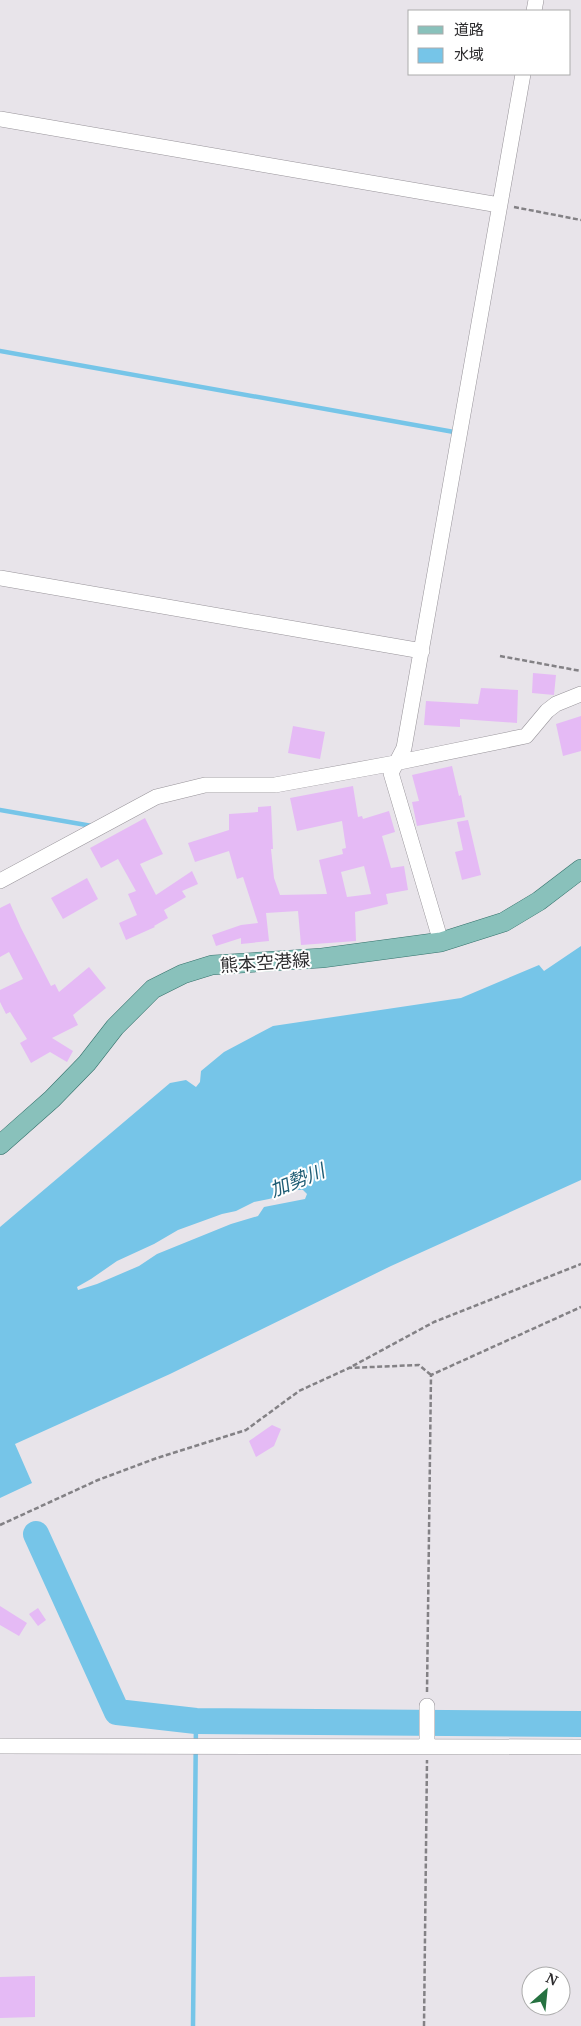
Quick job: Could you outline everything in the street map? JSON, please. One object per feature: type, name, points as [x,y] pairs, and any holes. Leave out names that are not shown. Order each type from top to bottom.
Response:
[{"type":"main road","name":"熊本空港線","points":[[0,1145],[52,1099],[87,1063],[115,1028],[153,989],[183,974],[212,965],[322,958],[440,942],[504,922],[539,901],[581,869]]},
{"type":"street","points":[[440,942],[391,773],[404,748],[523,75]]},
{"type":"street","points":[[0,119],[499,205]]},
{"type":"street","points":[[0,578],[422,651]]},
{"type":"street","points":[[0,881],[156,797],[205,785],[275,785],[526,736],[547,711],[556,704],[581,694]]},
{"type":"street","points":[[427,1706],[427,1744]]},
{"type":"street","points":[[0,1746],[427,1744],[581,1747]]},
{"type":"path","points":[[499,205],[581,220]]},
{"type":"path","points":[[500,656],[581,671]]},
{"type":"path","points":[[0,1525],[98,1480],[157,1458],[246,1430],[299,1391],[349,1368],[434,1322],[581,1264]]},
{"type":"path","points":[[431,1375],[581,1307]]},
{"type":"path","points":[[349,1368],[419,1365],[431,1375]]},
{"type":"path","points":[[427,1706],[431,1375]]},
{"type":"path","points":[[424,2026],[427,1744]]},
{"type":"water","name":"加勢川","points":[[581,946],[581,1180],[391,1266],[170,1374],[15,1444],[32,1483],[0,1498],[0,1227],[170,1083],[186,1080],[196,1087],[200,1082],[201,1071],[224,1052],[273,1026],[461,998],[539,965],[544,971]],"holes":[[[303,1190],[307,1194],[305,1199],[264,1207],[258,1216],[231,1224],[157,1254],[139,1266],[78,1290],[77,1287],[117,1261],[154,1244],[178,1230],[222,1214],[236,1211],[254,1202],[282,1195],[287,1191]]]},
{"type":"building","points":[[533,673],[556,675],[554,695],[532,693]]},
{"type":"building","points":[[481,688],[518,690],[517,723],[460,719],[460,727],[424,725],[426,701],[478,704]]},
{"type":"building","points":[[581,716],[581,751],[563,756],[556,724]]},
{"type":"building","points":[[293,726],[325,732],[320,759],[288,753]]},
{"type":"building","points":[[452,766],[459,796],[461,795],[465,817],[417,826],[412,802],[419,801],[412,775]]},
{"type":"building","points":[[353,786],[358,817],[362,816],[363,819],[389,811],[395,832],[382,836],[391,868],[404,866],[408,890],[386,894],[388,904],[355,912],[356,941],[301,945],[298,911],[266,913],[269,941],[241,944],[241,938],[216,946],[212,935],[241,925],[258,923],[243,877],[237,879],[229,851],[195,862],[188,843],[229,830],[229,814],[258,812],[258,807],[271,806],[273,849],[271,849],[274,878],[280,895],[327,894],[319,860],[343,854],[342,849],[346,848],[342,821],[297,831],[290,798]],"holes":[[[364,866],[371,894],[347,897],[341,872]]]},
{"type":"building","points":[[145,818],[163,854],[140,864],[156,895],[192,871],[198,884],[182,891],[186,897],[164,910],[168,918],[155,927],[126,940],[119,923],[137,915],[128,894],[136,891],[118,859],[101,868],[90,848]]},
{"type":"building","points":[[468,820],[481,875],[462,880],[455,852],[463,850],[457,822]]},
{"type":"building","points":[[87,878],[98,899],[63,919],[51,898]]},
{"type":"building","points":[[10,903],[51,986],[55,984],[59,992],[89,967],[106,988],[73,1015],[78,1025],[52,1038],[73,1051],[67,1062],[50,1052],[31,1063],[20,1043],[27,1039],[10,1012],[6,1014],[0,1002],[0,990],[23,979],[9,952],[0,957],[0,908]]},
{"type":"building","points":[[272,1425],[281,1429],[274,1446],[256,1457],[249,1441]]},
{"type":"building","points":[[0,1606],[27,1623],[19,1636],[0,1625]]},
{"type":"building","points":[[38,1608],[46,1620],[38,1626],[29,1614]]},
{"type":"building","points":[[35,1976],[35,2017],[0,2018],[0,1977]]},
{"type":"waterway","points":[[0,351],[454,432]]},
{"type":"waterway","points":[[0,810],[92,826]]},
{"type":"waterway","points":[[36,1534],[117,1712],[196,1721],[581,1724]]},
{"type":"waterway","points":[[193,2026],[196,1721]]}]
